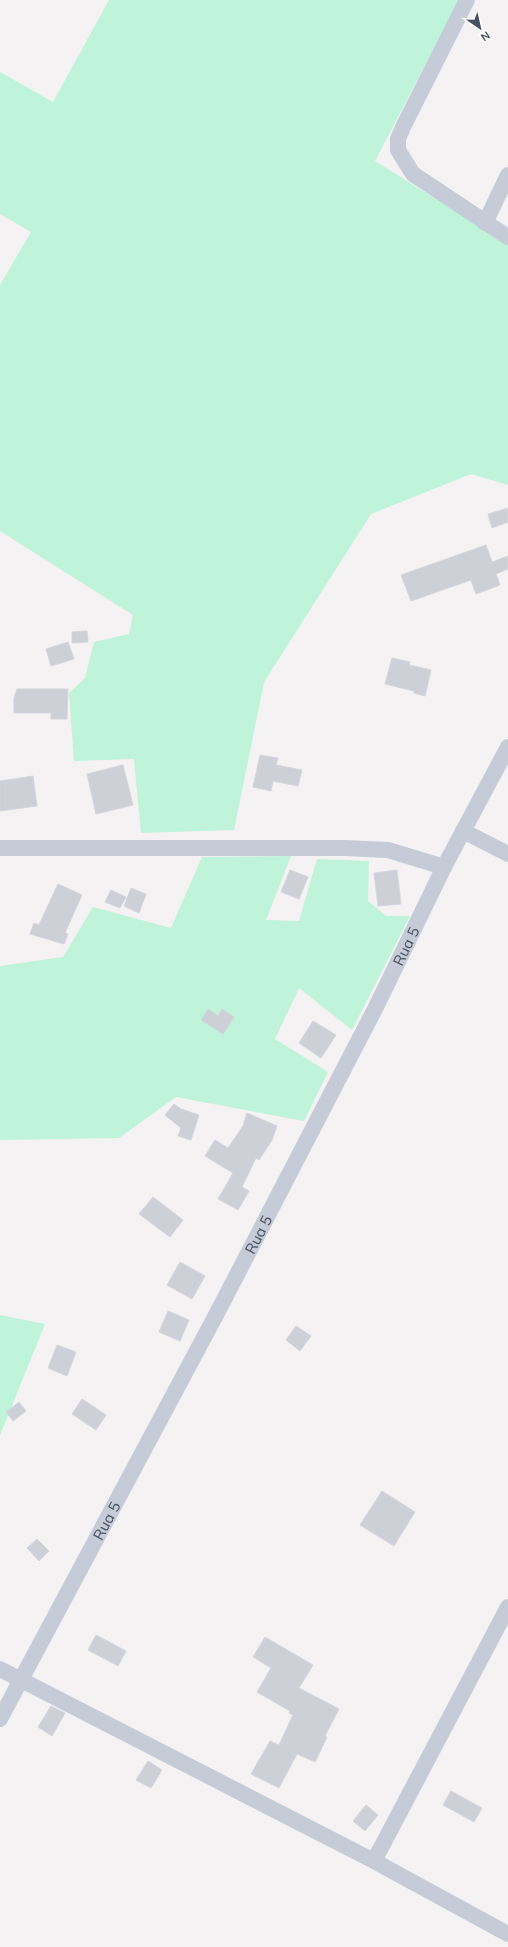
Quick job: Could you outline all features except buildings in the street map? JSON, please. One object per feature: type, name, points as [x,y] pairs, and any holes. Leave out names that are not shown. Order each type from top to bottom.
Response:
[{"type":"street","points":[[467,0],[403,127],[398,139],[398,150],[413,174],[508,237]]},
{"type":"street","points":[[485,222],[508,175]]},
{"type":"street","name":"Rua 5","points":[[0,1719],[219,1308],[376,1007],[444,867],[508,747]]},
{"type":"street","points":[[463,831],[508,854]]},
{"type":"street","points":[[0,848],[345,848],[388,850],[444,867]]},
{"type":"street","points":[[374,1861],[508,1607]]},
{"type":"street","points":[[0,1669],[21,1678],[374,1861],[508,1934]]},
{"type":"green space","points":[[109,0],[459,0],[375,161],[508,244],[508,485],[471,474],[371,514],[264,682],[234,830],[141,833],[134,759],[74,761],[69,693],[85,678],[94,642],[129,634],[133,615],[0,531],[0,285],[31,232],[0,214],[0,72],[53,102]]},
{"type":"green space","points":[[291,856],[266,920],[299,921],[317,859],[369,861],[368,901],[386,916],[410,916],[352,1030],[299,988],[275,1039],[328,1072],[304,1121],[176,1097],[119,1138],[0,1140],[0,966],[63,957],[93,907],[171,928],[202,857]]},
{"type":"green space","points":[[0,1315],[45,1324],[0,1435]]}]
